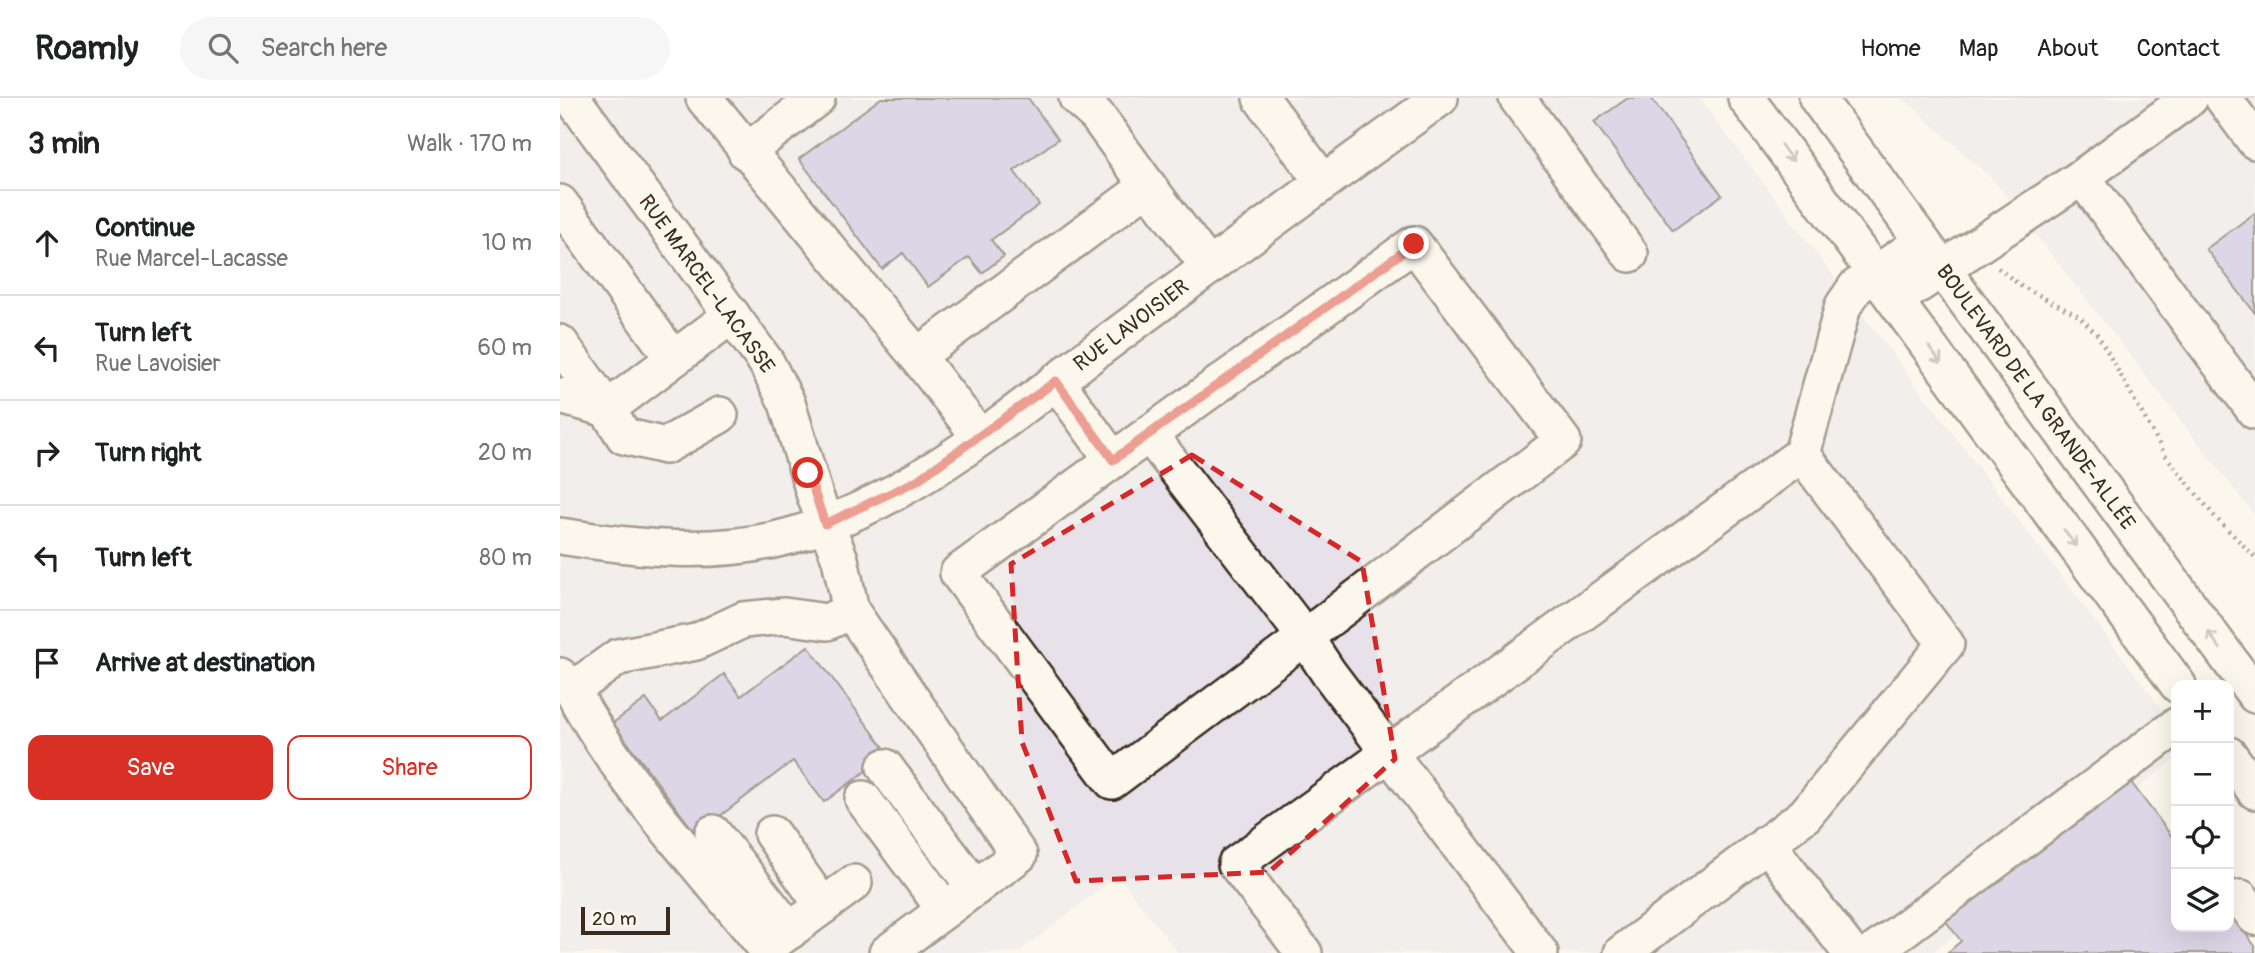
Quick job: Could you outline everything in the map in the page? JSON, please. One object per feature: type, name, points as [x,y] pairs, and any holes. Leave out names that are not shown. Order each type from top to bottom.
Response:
[{"type":"street","name":"RUE MARCEL-LACASSE","points":[[572,98],[766,362],[787,403],[825,524],[841,559],[851,611]]},
{"type":"street","points":[[704,98],[917,356],[980,437]]},
{"type":"street","points":[[746,152],[817,98]]},
{"type":"street","points":[[1077,98],[1097,116],[1209,267]]},
{"type":"street","points":[[1261,98],[1323,182]]},
{"type":"street","name":"RUE LAVOISIER","points":[[560,536],[638,546],[714,548],[762,543],[825,524],[916,481],[980,437],[1440,98]]},
{"type":"street","points":[[1517,98],[1630,254]]},
{"type":"street","points":[[1746,98],[2174,680]]},
{"type":"street","name":"BOULEVARD DE LA GRANDE-ALLÉE","points":[[1817,98],[2241,685]]},
{"type":"street","points":[[1304,953],[1236,864],[1802,454],[1843,306],[1856,287],[1885,286],[1931,255],[2082,177],[2190,98]]},
{"type":"street","points":[[2223,98],[2255,141]]},
{"type":"street","points":[[2082,177],[2255,411]]},
{"type":"street","points":[[917,356],[1147,186]]},
{"type":"street","points":[[560,203],[673,358]]},
{"type":"street","points":[[1414,244],[1563,441],[1112,781],[958,573],[1113,460],[1414,244]]},
{"type":"street","points":[[607,410],[732,314]]},
{"type":"street","points":[[562,349],[624,436],[666,446],[720,415]]},
{"type":"street","points":[[1056,381],[1113,460]]},
{"type":"street","points":[[560,396],[607,410]]},
{"type":"street","points":[[1149,434],[1306,637],[1390,755],[1540,953]]},
{"type":"street","points":[[1622,953],[1805,815],[1946,644],[1802,454]]},
{"type":"street","points":[[854,883],[766,948],[634,785],[593,729],[566,683],[618,657],[696,642],[743,620],[784,616],[827,622],[851,611],[1019,855],[887,953]]},
{"type":"street","points":[[1872,953],[2171,730]]},
{"type":"street","points":[[2234,762],[2255,791]]},
{"type":"street","points":[[885,767],[975,888]]},
{"type":"street","points":[[863,799],[945,910]]},
{"type":"street","points":[[713,833],[790,931]]},
{"type":"street","points":[[772,834],[824,906]]},
{"type":"street","points":[[1768,843],[1851,953]]},
{"type":"path","points":[[2002,271],[2021,286],[2078,316],[2098,335],[2166,456],[2215,516],[2255,556]]},
{"type":"highlighted area","points":[[1192,455],[1362,562],[1395,759],[1269,872],[1076,881],[1022,742],[1011,564]]},
{"type":"shaded area","points":[[560,98],[1699,98],[2171,721],[2171,762],[1932,953],[1178,953],[1118,876],[1017,953],[560,953]]},
{"type":"shaded area","points":[[1903,98],[2255,98],[2255,516],[1994,181]]},
{"type":"building","points":[[881,98],[1028,98],[1058,139],[1014,171],[1039,205],[991,240],[1004,256],[982,273],[969,257],[928,287],[903,253],[882,269],[799,159]]},
{"type":"building","points":[[1628,98],[1651,98],[1722,195],[1673,230],[1594,122]]},
{"type":"building","points":[[2255,213],[2255,313],[2206,249]]},
{"type":"building","points":[[808,646],[889,754],[824,802],[793,761],[696,834],[613,723],[646,699],[662,721],[724,674],[741,696]]},
{"type":"building","points":[[2124,773],[2171,835],[2171,932],[2234,932],[2234,918],[2255,946],[2255,953],[1947,953],[1961,941],[1939,912]]},
{"type":"route","points":[[808,473],[825,524],[916,481],[1056,381],[1113,460],[1414,244]]}]
